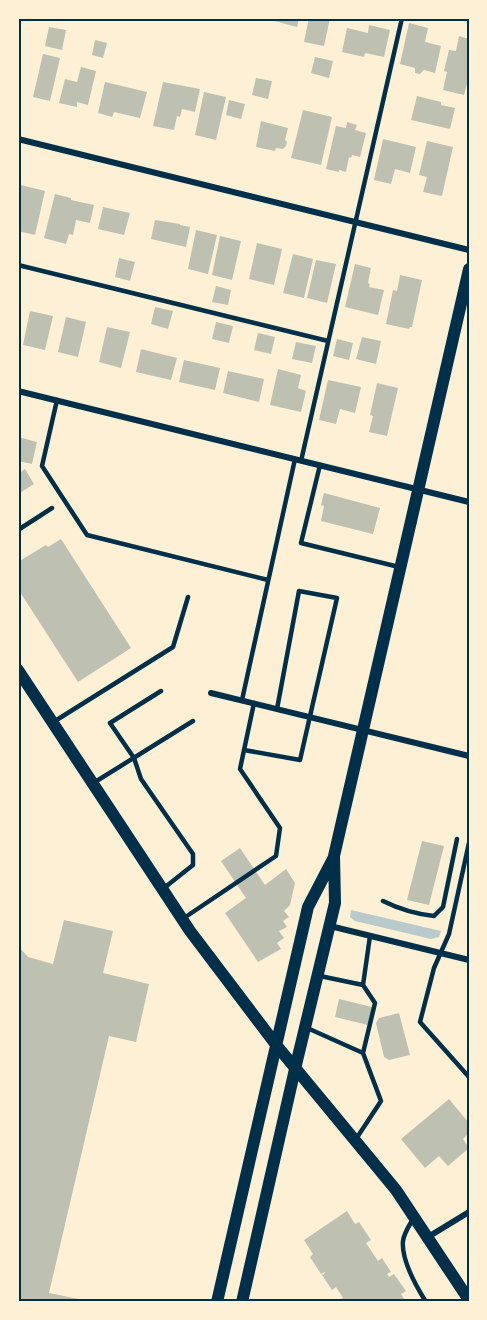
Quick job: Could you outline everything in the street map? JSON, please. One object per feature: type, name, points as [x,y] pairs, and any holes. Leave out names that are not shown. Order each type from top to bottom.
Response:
[{"type":"main road","points":[[218,1302],[308,907],[334,856],[469,269]]},
{"type":"main road","points":[[18,670],[182,919],[295,1069],[396,1190],[469,1300]]},
{"type":"main road","points":[[242,1302],[335,903],[334,856]]},
{"type":"street","points":[[18,139],[469,250]]},
{"type":"street","points":[[18,390],[469,502]]},
{"type":"street","points":[[211,693],[469,756]]},
{"type":"street","points":[[329,926],[469,960]]},
{"type":"street","points":[[428,1237],[469,1212]]},
{"type":"lane","points":[[242,700],[268,580],[328,341],[402,18]]},
{"type":"lane","points":[[18,265],[328,341]]},
{"type":"lane","points":[[57,400],[42,466],[87,535],[268,580]]},
{"type":"lane","points":[[320,465],[301,543],[400,567]]},
{"type":"lane","points":[[18,530],[52,508]]},
{"type":"lane","points":[[244,750],[300,760],[337,598],[299,591],[277,709]]},
{"type":"lane","points":[[52,722],[174,647],[188,597]]},
{"type":"lane","points":[[161,691],[110,723],[134,758],[141,779],[193,854],[193,865],[162,890]]},
{"type":"lane","points":[[182,919],[276,856],[280,828],[240,770],[254,703]]},
{"type":"lane","points":[[93,784],[193,722]]},
{"type":"lane","points":[[383,901],[396,908],[434,915],[443,907],[457,839]]},
{"type":"lane","points":[[469,843],[448,934],[434,968],[420,1023],[469,1077]]},
{"type":"lane","points":[[355,1140],[381,1101],[363,1053],[375,1003],[363,985],[370,936]]},
{"type":"lane","points":[[317,975],[363,985]]},
{"type":"lane","points":[[305,1027],[363,1053]]},
{"type":"lane","points":[[414,1217],[403,1237],[403,1245],[416,1286],[426,1302]]},
{"type":"shaded area","points":[[351,910],[441,931],[439,937],[431,939],[355,921],[350,917]]},
{"type":"building","points":[[263,18],[299,18],[297,27]]},
{"type":"building","points":[[309,18],[330,18],[324,46],[304,42]]},
{"type":"building","points":[[409,23],[428,28],[425,42],[441,46],[435,73],[424,70],[420,74],[415,73],[415,68],[400,64]]},
{"type":"building","points":[[369,25],[390,30],[384,57],[365,53],[364,57],[342,52],[347,28],[368,33]]},
{"type":"building","points":[[49,27],[66,30],[62,50],[45,46]]},
{"type":"building","points":[[459,36],[469,39],[469,75],[464,95],[443,90],[447,72],[444,71],[449,50],[456,51]]},
{"type":"building","points":[[95,40],[107,43],[103,58],[92,55]]},
{"type":"building","points":[[43,54],[60,58],[50,101],[33,97]]},
{"type":"building","points":[[315,57],[333,61],[329,78],[311,73]]},
{"type":"building","points":[[81,67],[96,71],[88,105],[77,102],[77,107],[59,103],[65,79],[77,82]]},
{"type":"building","points":[[256,78],[272,81],[268,99],[252,95]]},
{"type":"building","points":[[105,82],[147,92],[140,118],[114,112],[112,117],[98,113]]},
{"type":"building","points":[[163,82],[200,89],[195,112],[182,109],[180,117],[177,116],[174,130],[153,126]]},
{"type":"building","points":[[204,92],[226,97],[216,140],[195,135]]},
{"type":"building","points":[[417,96],[455,108],[450,129],[411,120]]},
{"type":"building","points":[[229,100],[245,104],[241,119],[226,115]]},
{"type":"building","points":[[303,110],[332,117],[321,165],[291,158]]},
{"type":"building","points":[[261,121],[288,128],[285,140],[287,142],[283,149],[276,148],[275,151],[256,147]]},
{"type":"building","points":[[347,122],[357,125],[355,130],[366,133],[360,157],[352,155],[351,158],[349,157],[346,172],[326,169],[336,126],[346,128]]},
{"type":"building","points":[[383,139],[416,147],[410,173],[395,169],[391,184],[374,180]]},
{"type":"building","points":[[427,141],[453,147],[442,196],[423,192],[427,177],[419,175]]},
{"type":"building","points":[[21,185],[45,191],[35,235],[18,231],[18,198]]},
{"type":"building","points":[[55,194],[94,205],[90,223],[76,220],[73,235],[69,234],[66,244],[44,238]]},
{"type":"building","points":[[103,207],[130,213],[124,235],[98,229]]},
{"type":"building","points":[[155,220],[190,227],[186,247],[151,239]]},
{"type":"building","points":[[196,230],[217,235],[208,274],[188,269]]},
{"type":"building","points":[[220,236],[241,241],[232,280],[212,275]]},
{"type":"building","points":[[257,243],[282,249],[274,285],[249,279]]},
{"type":"building","points":[[293,254],[313,259],[304,298],[283,293]]},
{"type":"building","points":[[119,258],[135,262],[130,281],[115,277]]},
{"type":"building","points":[[316,260],[336,264],[327,303],[307,298]]},
{"type":"building","points":[[355,264],[371,268],[369,287],[384,290],[378,315],[345,307]]},
{"type":"building","points":[[400,275],[422,280],[412,327],[409,329],[386,324],[393,290],[397,291]]},
{"type":"building","points":[[216,286],[231,290],[228,305],[212,302]]},
{"type":"building","points":[[155,307],[173,311],[168,329],[151,324]]},
{"type":"building","points":[[30,311],[53,316],[45,350],[23,345]]},
{"type":"building","points":[[66,317],[86,322],[78,357],[58,352]]},
{"type":"building","points":[[216,322],[233,326],[229,343],[212,339]]},
{"type":"building","points":[[107,327],[130,332],[121,368],[99,362]]},
{"type":"building","points":[[258,333],[275,337],[271,354],[254,350]]},
{"type":"building","points":[[362,337],[381,341],[376,364],[356,359]]},
{"type":"building","points":[[337,339],[353,343],[349,360],[333,356]]},
{"type":"building","points":[[296,342],[316,346],[312,363],[292,359]]},
{"type":"building","points":[[141,349],[177,358],[171,380],[136,372]]},
{"type":"building","points":[[184,360],[220,368],[215,390],[179,382]]},
{"type":"building","points":[[278,369],[301,375],[298,388],[306,391],[301,412],[270,405]]},
{"type":"building","points":[[228,371],[264,379],[259,402],[223,393]]},
{"type":"building","points":[[328,380],[361,387],[355,413],[340,409],[336,424],[319,420]]},
{"type":"building","points":[[377,383],[398,388],[387,436],[369,432]]},
{"type":"building","points":[[18,437],[37,442],[32,464],[18,461]]},
{"type":"building","points":[[25,469],[34,484],[18,494],[18,474]]},
{"type":"building","points":[[324,493],[380,508],[373,534],[321,521]]},
{"type":"building","points":[[61,539],[131,648],[78,682],[18,589],[18,569],[21,567],[18,562]]},
{"type":"building","points":[[422,841],[444,846],[429,905],[407,900]]},
{"type":"building","points":[[240,848],[265,885],[286,869],[295,883],[290,905],[284,911],[289,917],[283,921],[287,927],[279,931],[284,938],[277,943],[281,949],[258,962],[225,913],[246,898],[221,861]]},
{"type":"building","points":[[64,920],[113,931],[103,973],[149,984],[136,1042],[109,1036],[49,1293],[79,1299],[79,1302],[18,1302],[18,946],[28,957],[53,964]]},
{"type":"building","points":[[339,999],[372,1007],[368,1025],[335,1017]]},
{"type":"building","points":[[399,1013],[410,1055],[389,1060],[384,1057],[376,1023],[379,1018]]},
{"type":"building","points":[[449,1099],[469,1123],[469,1133],[463,1139],[469,1148],[448,1166],[439,1156],[425,1168],[401,1139]]},
{"type":"building","points":[[347,1211],[355,1224],[359,1222],[371,1240],[366,1243],[378,1261],[382,1258],[391,1272],[387,1274],[389,1277],[394,1274],[406,1291],[401,1294],[406,1302],[337,1302],[343,1298],[336,1287],[332,1290],[322,1275],[325,1272],[321,1274],[310,1257],[313,1254],[304,1240]]}]
